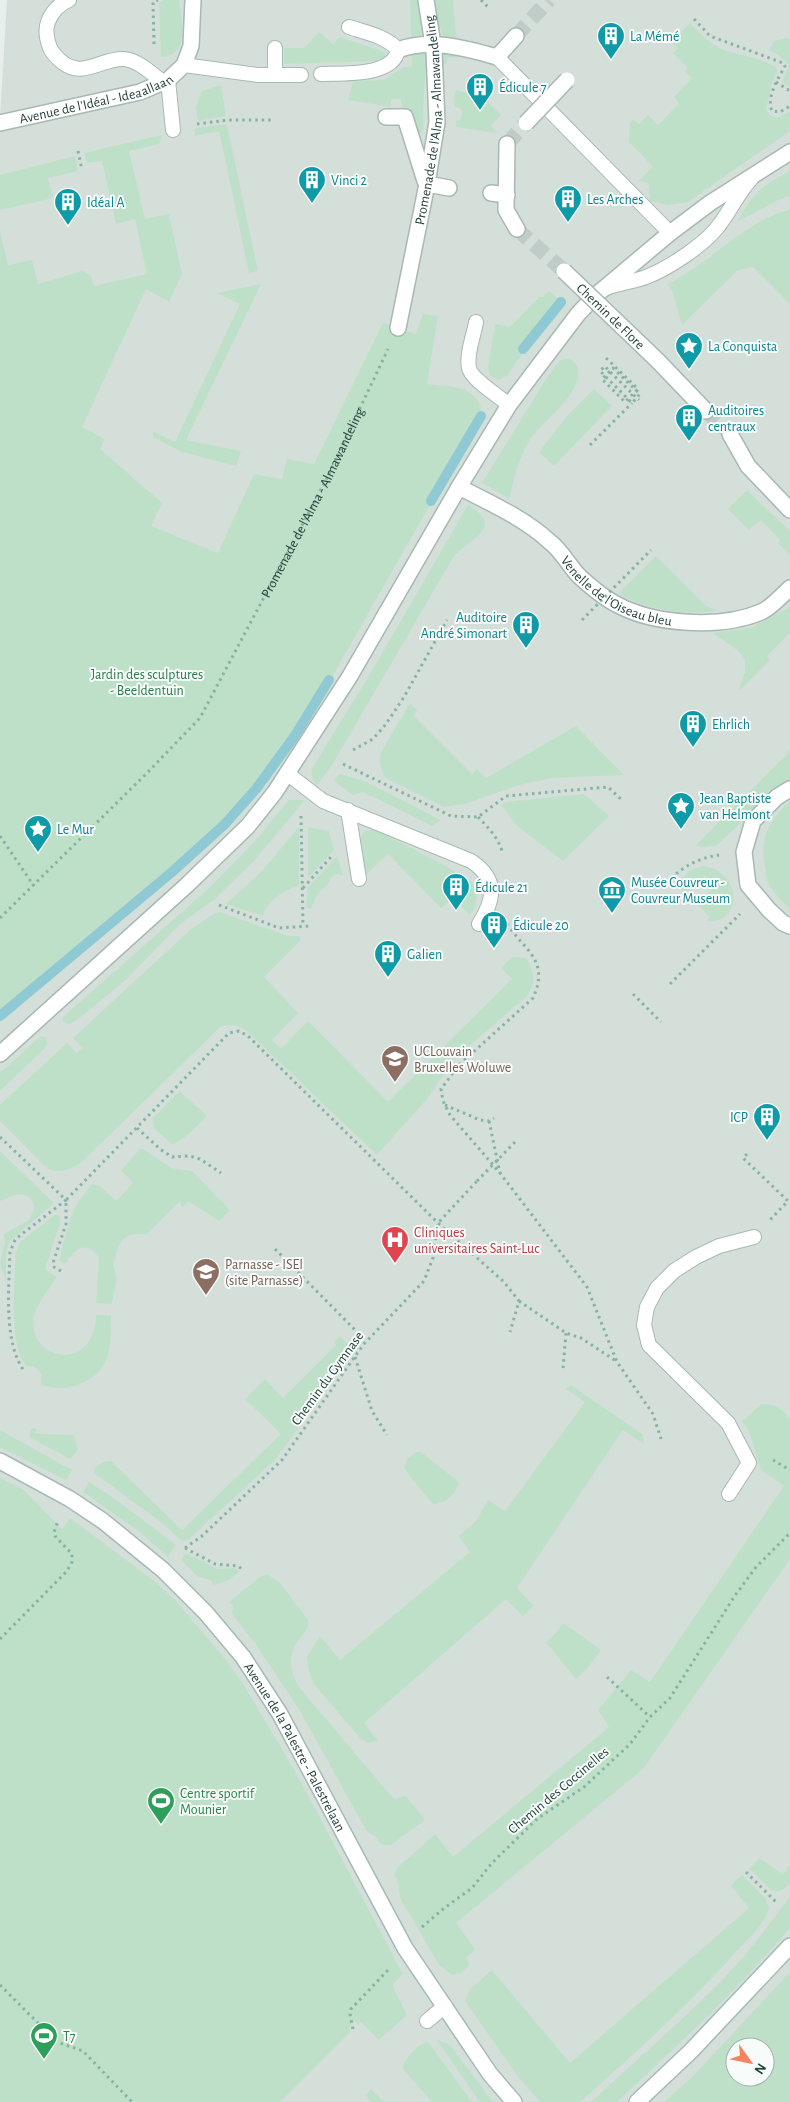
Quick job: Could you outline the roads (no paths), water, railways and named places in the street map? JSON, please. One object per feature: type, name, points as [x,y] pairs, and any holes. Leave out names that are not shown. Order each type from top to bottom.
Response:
[{"type":"street","points":[[184,65],[191,46],[193,0]]},
{"type":"street","name":"Promenade de l'Alma - Almawandeling","points":[[398,328],[437,122],[434,51],[426,0]]},
{"type":"street","points":[[398,50],[412,45],[457,46],[497,57],[516,36]]},
{"type":"street","name":"Avenue de l'Idéal - Ideaallaan","points":[[0,123],[140,92],[165,81],[184,65]]},
{"type":"street","points":[[526,123],[567,80]]},
{"type":"street","points":[[386,117],[405,117],[426,184],[449,188]]},
{"type":"street","points":[[507,144],[508,195],[506,210],[517,229]]},
{"type":"street","points":[[0,1054],[187,885],[248,826],[288,774],[350,676],[459,487],[509,405],[578,314],[670,233],[710,203],[790,152]]},
{"type":"street","points":[[491,193],[508,195]]},
{"type":"street","name":"Chemin de Flore","points":[[564,271],[662,365],[706,411]]},
{"type":"street","points":[[730,434],[748,466],[790,510]]},
{"type":"street","name":"Venelle de l'Oiseau bleu","points":[[459,487],[520,519],[552,542],[579,576],[615,604],[630,610],[661,618],[697,623],[730,622],[762,612],[790,588]]},
{"type":"street","points":[[790,789],[777,797],[753,821],[744,852],[748,885],[783,923],[790,926]]},
{"type":"street","name":"Avenue de la Palestre - Palestrelaan","points":[[0,1461],[70,1499],[103,1521],[163,1570],[206,1613],[243,1657],[280,1714],[406,1948],[490,2074],[514,2102]]},
{"type":"street","points":[[637,2102],[691,2051],[790,1946]]},
{"type":"lane","points":[[69,0],[60,5],[48,21],[49,45],[57,58],[71,68],[78,70],[115,60],[132,61],[165,81],[173,130]]},
{"type":"lane","points":[[321,74],[374,70],[386,66],[396,58],[398,50],[395,46],[349,27]]},
{"type":"lane","points":[[275,48],[275,74]]},
{"type":"lane","points":[[497,57],[670,233]]},
{"type":"lane","points":[[184,65],[258,75],[300,75]]},
{"type":"lane","points":[[605,289],[619,283],[645,278],[669,266],[695,247],[715,230],[740,192],[757,173]]},
{"type":"lane","points":[[476,322],[469,359],[469,370],[474,377],[509,405]]},
{"type":"lane","points":[[288,774],[323,801],[470,862],[482,869],[490,879],[492,889],[486,913],[480,924]]},
{"type":"lane","points":[[348,810],[359,879]]},
{"type":"lane","points":[[729,1494],[749,1463],[728,1423],[649,1345],[644,1325],[647,1307],[657,1288],[674,1271],[696,1257],[719,1246],[754,1237]]},
{"type":"lane","points":[[427,2021],[445,2006]]},
{"type":"waterway","points":[[523,349],[561,302]]},
{"type":"waterway","points":[[431,501],[481,416]]},
{"type":"waterway","points":[[0,1016],[172,872],[225,824],[256,789],[294,737],[329,680]]},
{"type":"tunnel","points":[[516,36],[549,0]]},
{"type":"tunnel","points":[[507,144],[526,123]]},
{"type":"tunnel","points":[[517,229],[564,271]]},
{"type":"tunnel","points":[[706,411],[730,434]]},
{"type":"place","name":"La Mémé","points":[[611,60]]},
{"type":"place","name":"Édicule 7","points":[[480,111]]},
{"type":"place","name":"Vinci 2","points":[[312,204]]},
{"type":"place","name":"Les Arches","points":[[568,223]]},
{"type":"place","name":"Idéal A","points":[[68,226]]},
{"type":"place","name":"La Conquista","points":[[689,370]]},
{"type":"place","name":"Auditoires centraux","points":[[689,442]]},
{"type":"place","name":"Auditoire André Simonart","points":[[526,649]]},
{"type":"place","name":"Ehrlich","points":[[693,748]]},
{"type":"place","name":"Jean Baptiste van Helmont","points":[[681,830]]},
{"type":"place","name":"Le Mur","points":[[38,853]]},
{"type":"place","name":"Édicule 21","points":[[456,911]]},
{"type":"place","name":"Musée Couvreur - Couvreur Museum","points":[[612,914]]},
{"type":"place","name":"Édicule 20","points":[[494,949]]},
{"type":"place","name":"Galien","points":[[388,978]]},
{"type":"place","name":"UCLouvain Bruxelles Woluwe","points":[[395,1083]]},
{"type":"place","name":"ICP","points":[[767,1141]]},
{"type":"place","name":"Cliniques universitaires Saint-Luc","points":[[395,1264]]},
{"type":"place","name":"Parnasse - ISEI (site Parnasse)","points":[[206,1296]]},
{"type":"place","name":"Centre sportif Mounier","points":[[161,1825]]},
{"type":"place","name":"T7","points":[[44,2060]]},
{"type":"park label","name":"Jardin des sculptures - Beeldentuin","points":[[147,682]]}]
